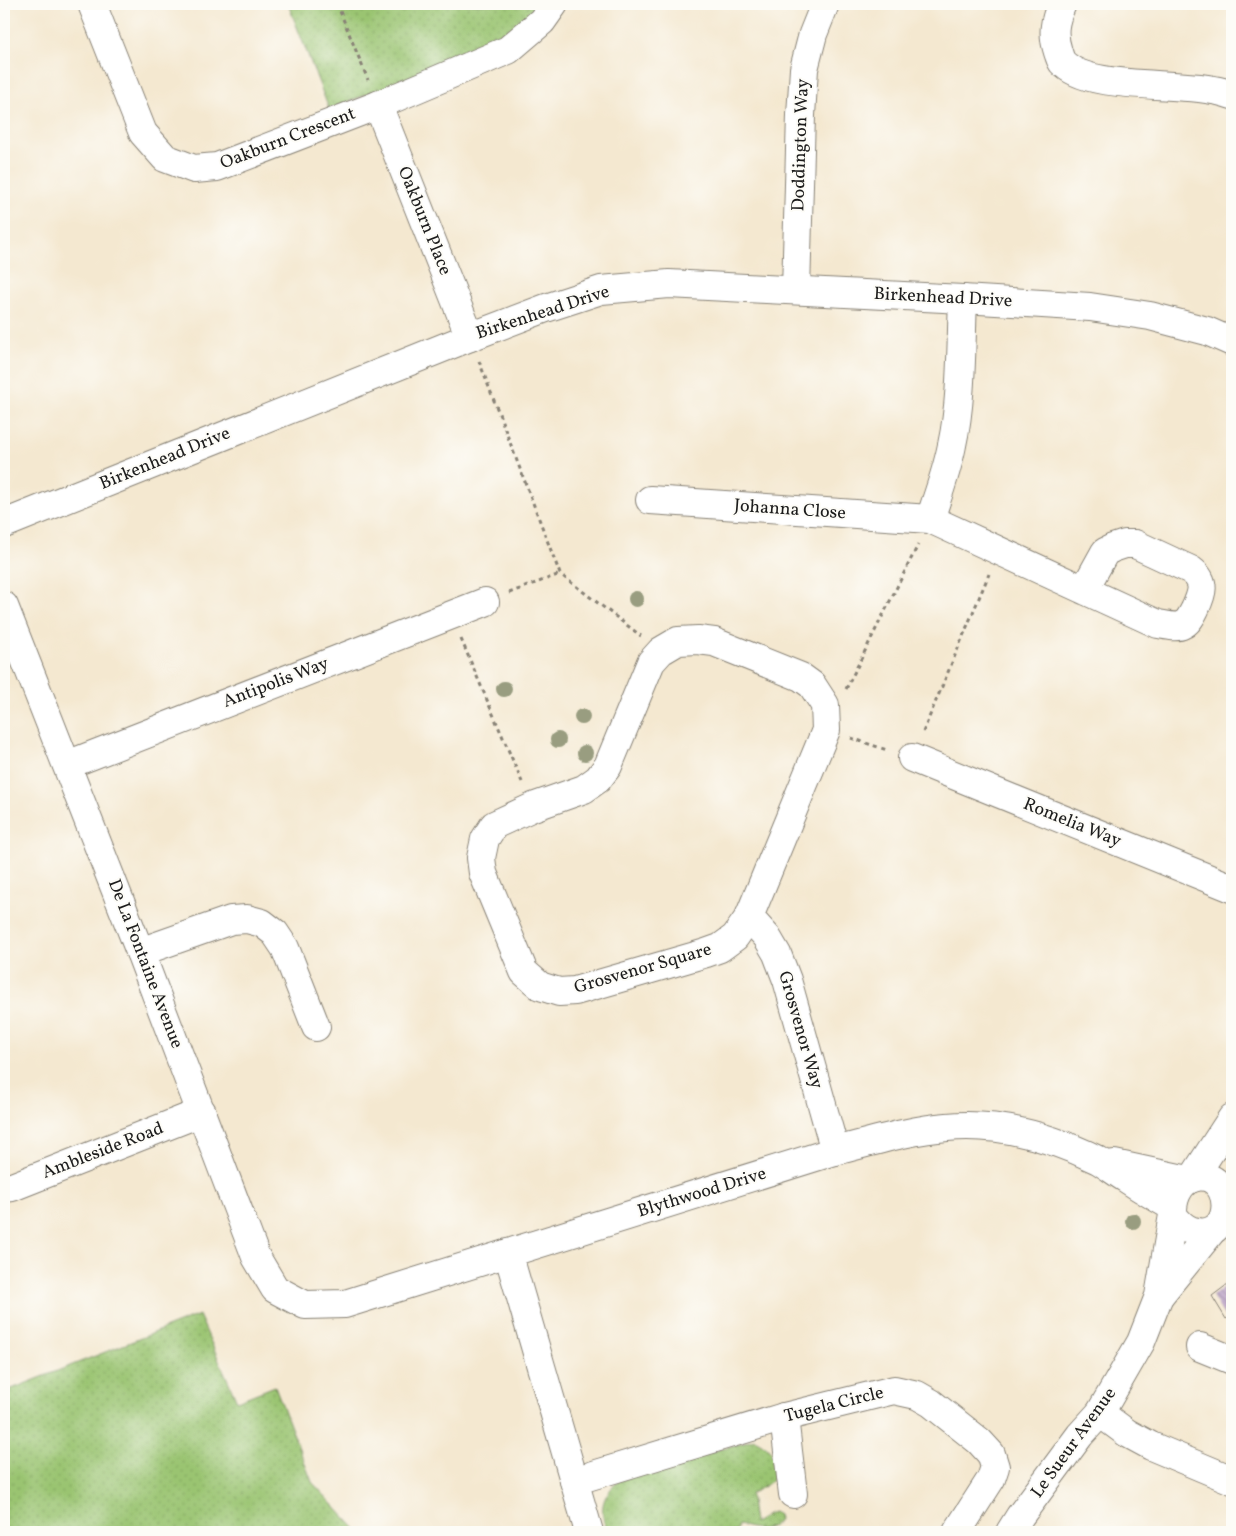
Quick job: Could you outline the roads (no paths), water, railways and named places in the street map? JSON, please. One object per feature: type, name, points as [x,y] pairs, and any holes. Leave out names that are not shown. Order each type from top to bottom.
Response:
[{"type":"street","name":"Oakburn Crescent","points":[[92,4],[143,133],[165,158],[194,169],[217,166],[378,105],[508,50],[542,21],[554,4]]},
{"type":"street","name":"Doddington Way","points":[[796,290],[804,69],[813,34],[825,4]]},
{"type":"street","points":[[1062,4],[1055,19],[1054,41],[1061,61],[1076,72],[1092,78],[1115,82],[1187,86],[1222,91],[1232,95]]},
{"type":"street","name":"Oakburn Place","points":[[378,105],[470,337]]},
{"type":"street","name":"Birkenhead Drive","points":[[4,524],[470,337],[546,308],[601,290],[669,284],[1090,307],[1150,316],[1207,331],[1232,342]]},
{"type":"street","points":[[930,519],[953,443],[958,398],[963,299]]},
{"type":"street","name":"Johanna Close","points":[[650,500],[930,519],[1084,590]]},
{"type":"street","name":"Antipolis Way","points":[[67,765],[485,602]]},
{"type":"street","name":"De La Fontaine Avenue","points":[[4,606],[140,952],[256,1256],[275,1289],[305,1305]]},
{"type":"street","name":"Grosvenor Square","points":[[698,640],[714,642],[800,677],[812,685],[825,705],[826,730],[750,917],[735,937],[720,948],[575,991],[559,992],[540,986],[524,972],[484,873],[481,858],[485,839],[494,825],[532,807],[584,789],[598,779],[608,766],[651,662],[661,651],[678,641],[698,640]]},
{"type":"street","name":"Romelia Way","points":[[912,758],[1232,888]]},
{"type":"street","name":"Grosvenor Way","points":[[750,917],[767,937],[777,954],[787,980],[835,1151]]},
{"type":"street","points":[[140,952],[231,920],[247,919],[262,922],[275,933],[285,948],[316,1027]]},
{"type":"street","name":"Ambleside Road","points":[[4,1188],[202,1112]]},
{"type":"street","points":[[1190,1179],[1203,1176],[1230,1187],[1228,1215],[1220,1230],[1200,1233],[1190,1231],[1178,1222],[1173,1211],[1176,1193],[1180,1186],[1190,1179],[1232,1118]]},
{"type":"street","name":"Blythwood Drive","points":[[305,1305],[345,1304],[835,1151],[917,1131],[947,1127],[988,1126],[1028,1134],[1062,1144],[1100,1161],[1173,1211]]},
{"type":"street","name":"Blythwood Drive","points":[[1100,1161],[1190,1179]]},
{"type":"street","name":"Le Sueur Avenue","points":[[1010,1532],[1074,1442],[1100,1413],[1141,1342],[1159,1296],[1173,1211]]},
{"type":"street","name":"Le Sueur Avenue","points":[[1159,1296],[1220,1230]]},
{"type":"street","points":[[508,1253],[589,1532]]},
{"type":"street","points":[[1200,1347],[1232,1360]]},
{"type":"street","name":"Tugela Circle","points":[[574,1481],[784,1416],[894,1390],[917,1395],[931,1403],[979,1441],[992,1454],[995,1467],[991,1479],[957,1532]]},
{"type":"street","points":[[1100,1413],[1127,1433],[1151,1446],[1232,1480]]},
{"type":"street","points":[[784,1416],[793,1494]]}]
